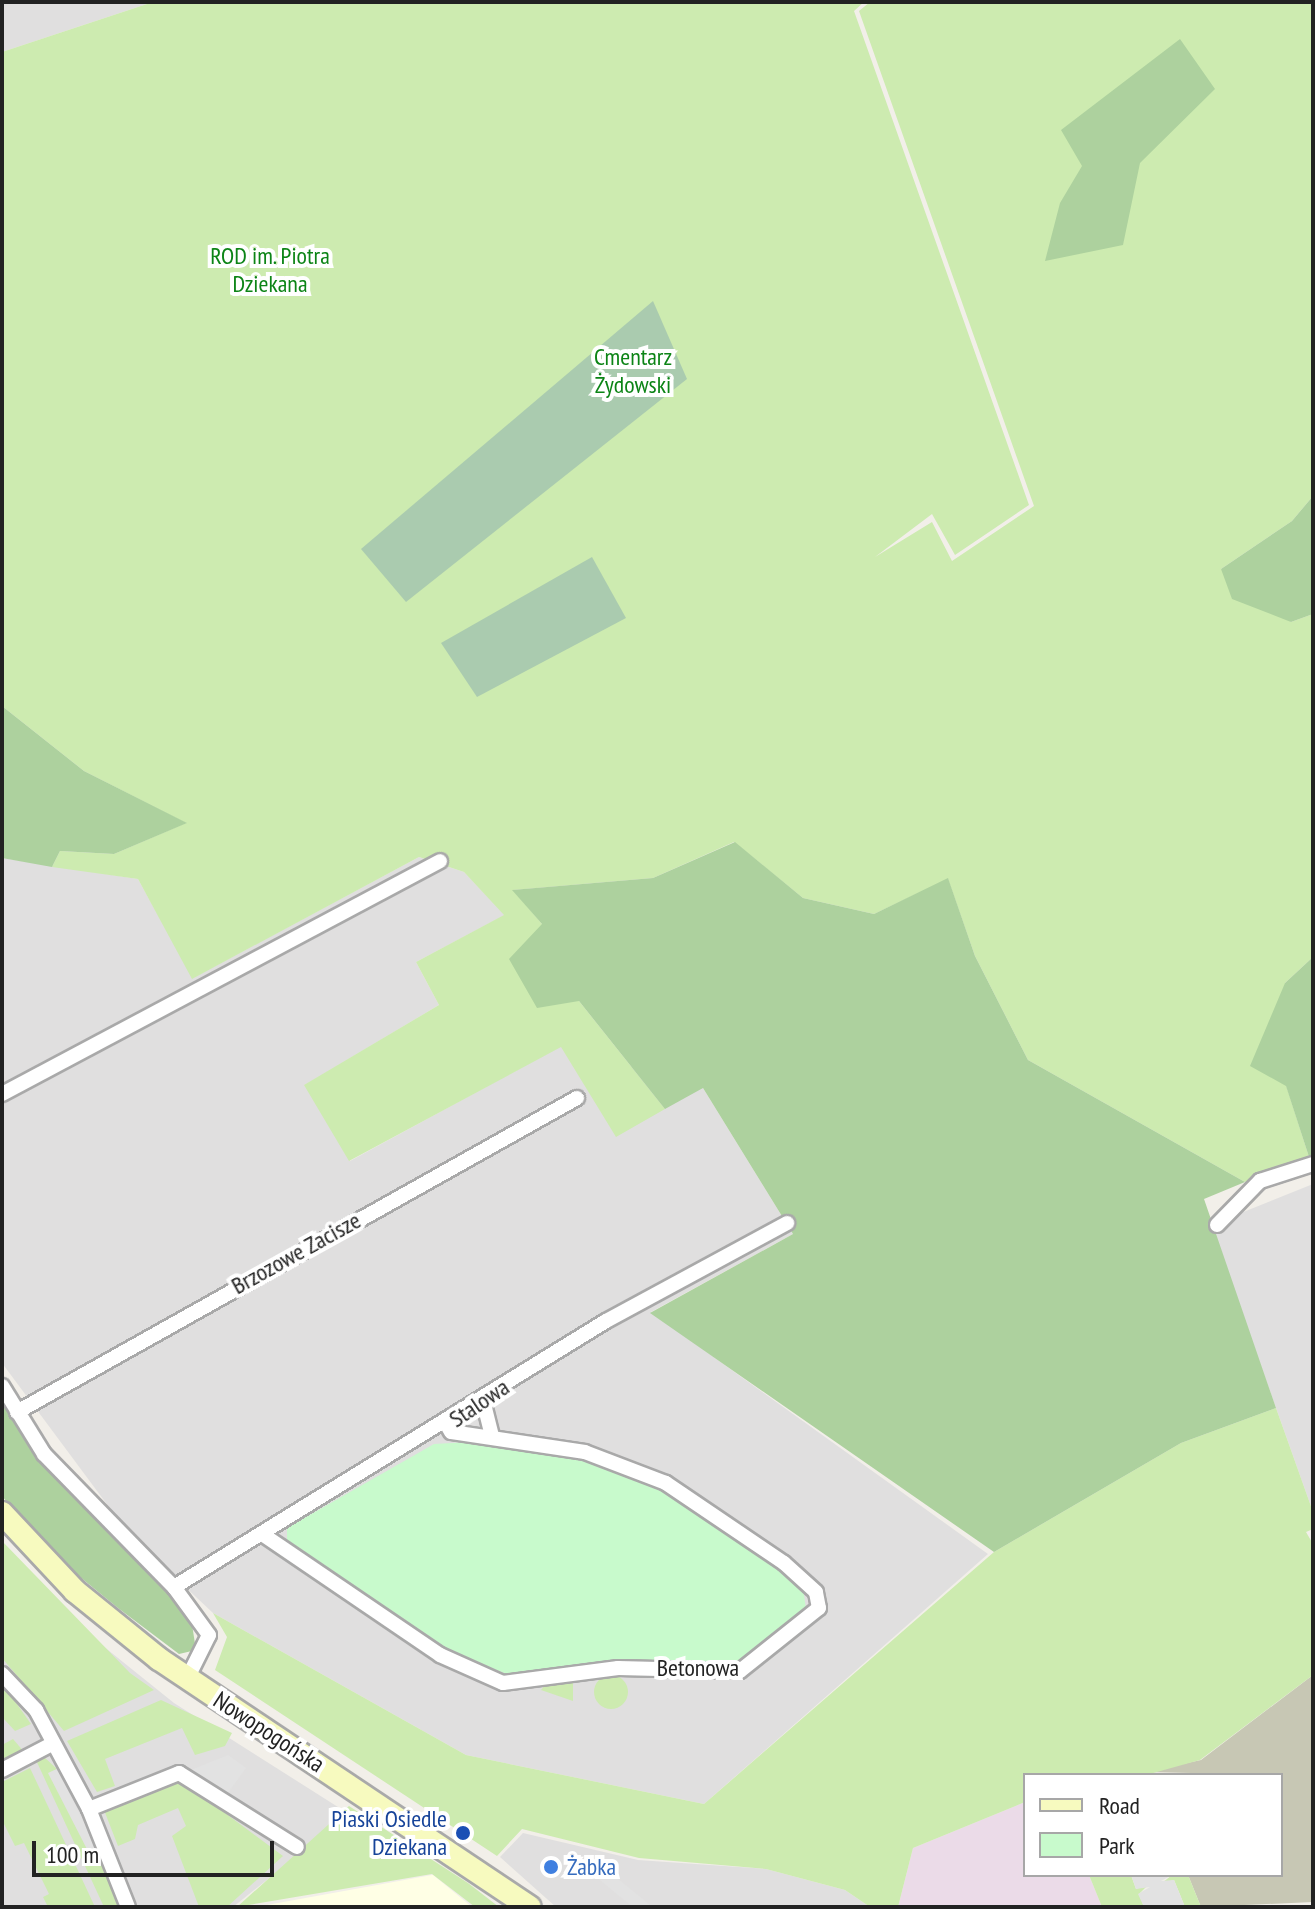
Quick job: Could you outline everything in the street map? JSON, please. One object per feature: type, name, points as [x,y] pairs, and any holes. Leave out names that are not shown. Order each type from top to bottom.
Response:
[{"type":"street","points":[[2,1094],[440,861]]},
{"type":"street","name":"Brzozowe Zacisze","points":[[17,1412],[577,1098]]},
{"type":"street","points":[[1217,1225],[1260,1181],[1313,1164]]},
{"type":"street","name":"Stalowa","points":[[174,1587],[447,1425],[595,1327],[787,1223]]},
{"type":"street","points":[[2,1386],[44,1454],[174,1587],[209,1635],[187,1679]]},
{"type":"street","points":[[483,1400],[492,1436]]},
{"type":"street","name":"Betonowa","points":[[262,1534],[440,1655],[503,1683],[618,1668],[743,1671],[819,1608],[816,1592],[784,1563],[666,1483],[585,1452],[451,1432],[447,1425]]},
{"type":"street","name":"Nowopogońska","points":[[2,1513],[23,1539],[103,1615],[187,1679],[530,1907]]},
{"type":"street","points":[[2,1674],[36,1710],[89,1809],[128,1907]]},
{"type":"street","points":[[2,1770],[52,1744]]},
{"type":"street","points":[[89,1809],[179,1773],[297,1847]]},
{"type":"shaded area","points":[[2,2],[153,2],[2,52]]},
{"type":"shaded area","points":[[419,857],[464,872],[505,915],[416,962],[439,1005],[305,1085],[350,1161],[561,1046],[703,1088],[793,1234],[651,1312],[988,1554],[704,1804],[466,1755],[213,1613],[129,1534],[2,1363],[2,858],[138,879],[193,978]]},
{"type":"shaded area","points":[[1313,1184],[1313,1512],[1211,1225]]},
{"type":"shaded area","points":[[2,1544],[67,1617],[174,1703],[349,1814],[233,1907],[2,1907]]},
{"type":"shaded area","points":[[1313,1675],[1313,1902],[1201,1907],[1189,1877],[1283,1877],[1283,1773],[1145,1772],[1201,1760]]},
{"type":"shaded area","points":[[228,1755],[246,1768],[227,1794],[191,1770]]},
{"type":"shaded area","points":[[57,1769],[102,1859],[92,1859],[48,1773]]},
{"type":"shaded area","points":[[1023,1803],[1023,1877],[1090,1877],[1102,1907],[898,1907],[913,1848]]},
{"type":"shaded area","points":[[523,1833],[638,1860],[766,1869],[845,1890],[870,1907],[556,1907],[500,1857]]},
{"type":"shaded area","points":[[596,1861],[652,1907],[633,1907],[618,1895],[588,1870]]},
{"type":"shaded area","points":[[432,1875],[472,1907],[256,1907]]},
{"type":"shaded area","points":[[1132,1877],[1168,1877],[1161,1881],[1174,1880],[1185,1907],[1144,1907],[1138,1894],[1150,1887],[1136,1889]]},
{"type":"green space","name":"ROD im. Piotra Dziekana","points":[[153,2],[864,2],[854,11],[1029,505],[955,555],[932,514],[875,557],[932,522],[952,561],[1034,506],[859,11],[870,2],[1313,2],[1313,496],[1292,521],[1221,569],[1291,622],[1313,614],[1313,957],[1285,983],[1286,1085],[1309,1157],[1245,1182],[1028,1060],[975,956],[948,879],[874,914],[803,898],[734,842],[653,878],[513,890],[542,924],[579,1001],[665,1109],[616,1137],[561,1047],[349,1161],[304,1085],[439,1005],[416,962],[504,915],[464,872],[419,857],[192,979],[138,879],[52,867],[60,851],[114,854],[186,823],[84,771],[2,706],[2,52]]},
{"type":"green space","points":[[1180,39],[1215,89],[1140,163],[1123,245],[1045,261],[1060,203],[1082,166],[1061,130]]},
{"type":"green space","name":"Cmentarz Żydowski","points":[[653,301],[687,379],[406,602],[361,549]]},
{"type":"green space","points":[[1313,496],[1313,614],[1291,622],[1232,599],[1221,569],[1292,521]]},
{"type":"green space","points":[[592,557],[626,618],[477,697],[441,643]]},
{"type":"green space","points":[[2,706],[84,771],[187,823],[114,854],[60,851],[52,867],[2,858]]},
{"type":"green space","points":[[735,842],[803,898],[874,914],[948,878],[975,956],[1028,1060],[1245,1182],[1204,1199],[1276,1408],[1181,1443],[994,1552],[650,1313],[793,1234],[703,1088],[665,1109],[579,1001],[537,1008],[509,959],[542,924],[512,890],[653,878]]},
{"type":"green space","points":[[1313,957],[1313,1154],[1309,1157],[1286,1086],[1250,1066],[1285,983]]},
{"type":"green space","points":[[2,1397],[39,1456],[191,1618],[196,1650],[179,1654],[118,1608],[47,1550],[2,1496]]},
{"type":"green space","points":[[1276,1408],[1313,1512],[1313,1529],[1306,1532],[1313,1544],[1313,1675],[1200,1760],[1153,1773],[1023,1773],[1023,1803],[913,1848],[898,1907],[870,1907],[845,1890],[766,1869],[639,1858],[522,1829],[497,1856],[215,1670],[227,1637],[213,1613],[466,1755],[704,1804],[994,1552],[1181,1443]]},
{"type":"green space","points":[[470,1442],[585,1459],[640,1477],[803,1588],[806,1609],[738,1663],[603,1664],[507,1674],[439,1648],[287,1541],[287,1528],[434,1444]]},
{"type":"green space","points":[[2,1541],[130,1673],[154,1690],[64,1731],[2,1658]]},
{"type":"green space","points":[[611,1675],[623,1680],[628,1692],[623,1704],[611,1709],[599,1704],[594,1692],[599,1680]]},
{"type":"green space","points":[[573,1681],[573,1701],[541,1690],[545,1685]]},
{"type":"green space","points":[[2,1688],[31,1724],[15,1731],[2,1717]]},
{"type":"green space","points":[[161,1700],[232,1733],[225,1746],[195,1755],[182,1728],[105,1759],[115,1786],[97,1792],[67,1741]]},
{"type":"green space","points":[[13,1739],[25,1753],[2,1764],[2,1745]]},
{"type":"green space","points":[[43,1756],[57,1769],[49,1773],[102,1859],[120,1907],[104,1907],[35,1758]]},
{"type":"green space","points":[[30,1768],[95,1907],[48,1907],[43,1897],[49,1894],[24,1843],[15,1846],[2,1820],[2,1782]]},
{"type":"green space","points":[[170,1783],[186,1784],[283,1856],[227,1907],[199,1907],[172,1836],[186,1826],[178,1808],[138,1825],[135,1839],[118,1846],[104,1810]]},
{"type":"green space","points":[[349,1806],[468,1883],[499,1907],[475,1907],[432,1874],[237,1907]]},
{"type":"green space","points":[[1090,1877],[1132,1877],[1136,1889],[1148,1885],[1139,1894],[1144,1907],[1102,1907]]},
{"type":"green space","points":[[1170,1877],[1189,1877],[1201,1907],[1185,1907],[1174,1880],[1162,1883]]},
{"type":"place","name":"Piaski Osiedle Dziekana","points":[[463,1833]]},
{"type":"place","name":"Żabka","points":[[551,1867]]}]
